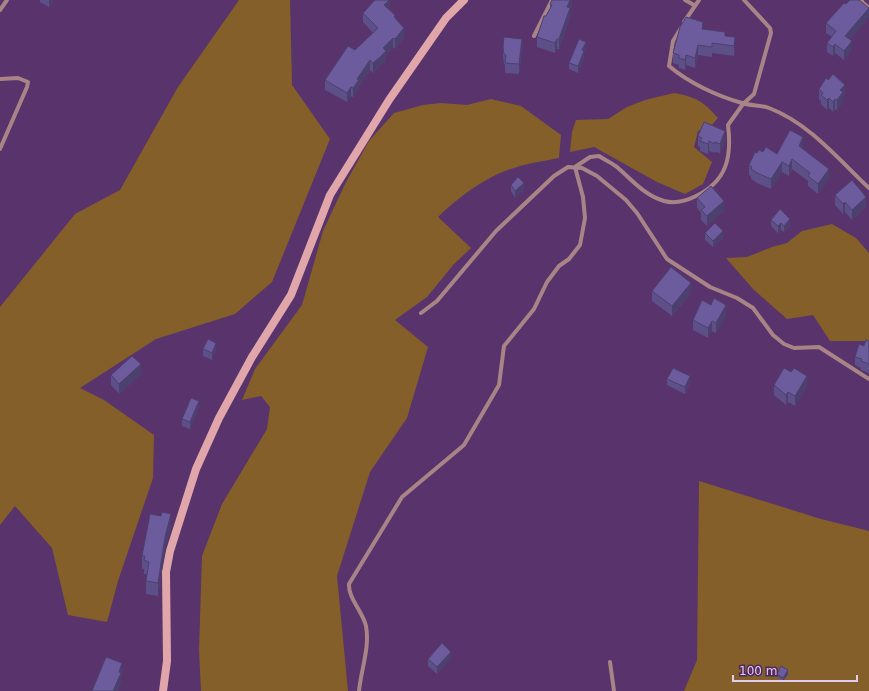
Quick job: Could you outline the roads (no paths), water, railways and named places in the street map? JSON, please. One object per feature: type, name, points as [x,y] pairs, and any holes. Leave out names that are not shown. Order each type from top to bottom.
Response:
[{"type":"main road","points":[[163,691],[167,661],[166,572],[170,551],[196,469],[223,412],[252,358],[291,295],[330,195],[388,100],[446,18],[464,0]]},
{"type":"street","points":[[0,10],[7,0]]},
{"type":"street","points":[[534,36],[552,0]]},
{"type":"street","points":[[685,0],[694,5]]},
{"type":"street","points":[[699,0],[694,5],[673,41],[669,66],[680,76],[743,104],[769,108],[798,123],[869,188]]},
{"type":"street","points":[[421,313],[437,300],[496,231],[537,192],[562,170],[575,167],[590,157],[599,156],[617,168],[648,194],[664,201],[685,202],[709,190],[723,173],[730,143],[728,125],[743,104],[754,94],[772,33],[770,28],[744,0]]},
{"type":"street","points":[[862,0],[862,2],[869,8]]},
{"type":"street","points":[[0,79],[18,78],[28,82],[0,149]]},
{"type":"street","points":[[575,167],[586,169],[597,176],[626,200],[637,213],[667,259],[710,287],[737,298],[753,308],[773,335],[784,344],[794,348],[819,347],[869,380]]},
{"type":"street","points":[[359,691],[366,650],[366,627],[364,618],[349,591],[349,584],[402,497],[464,445],[499,385],[504,346],[534,309],[548,282],[559,266],[569,259],[580,245],[585,218],[583,197],[575,167]]},
{"type":"street","points":[[610,662],[614,691]]}]
